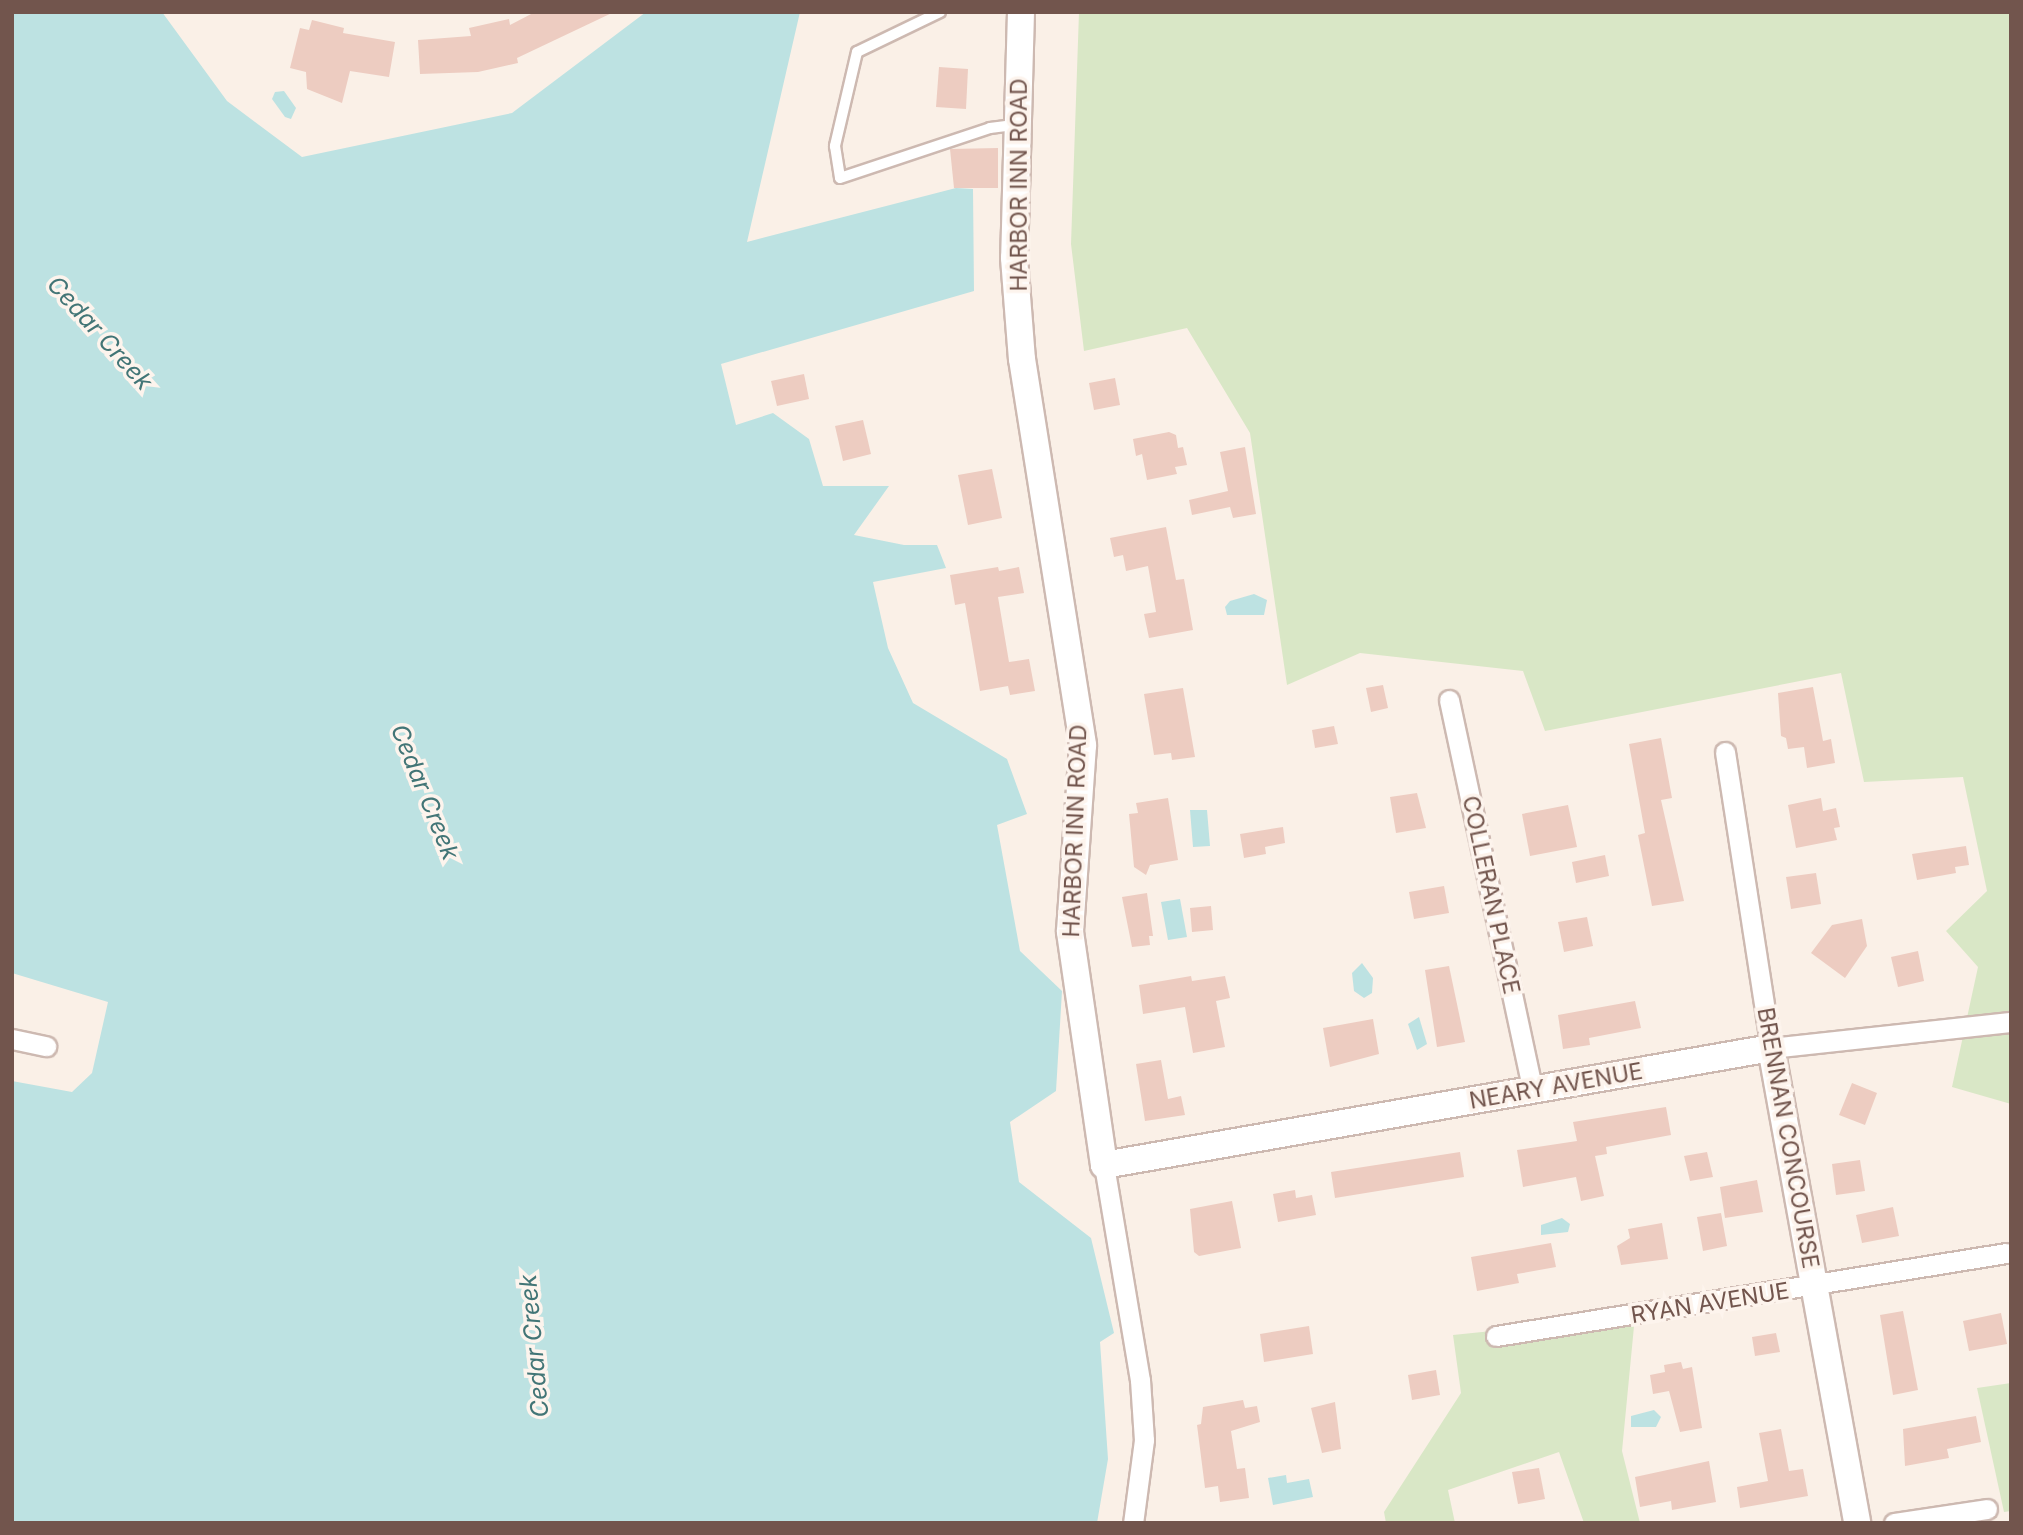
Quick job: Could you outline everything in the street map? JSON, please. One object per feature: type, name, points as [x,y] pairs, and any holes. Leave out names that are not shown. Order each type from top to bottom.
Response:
[{"type":"main road","name":"HARBOR INN ROAD","points":[[1021,12],[1014,258],[1023,359],[1083,745],[1070,932],[1104,1165]]},
{"type":"main road","name":"NEARY AVENUE","points":[[1104,1165],[1770,1048]]},
{"type":"main road","name":"BRENNAN CONCOURSE","points":[[1770,1048],[1816,1287],[1857,1523]]},
{"type":"street","name":"COLLERAN PLACE","points":[[1449,700],[1533,1091]]},
{"type":"street","name":"BRENNAN CONCOURSE","points":[[1725,752],[1770,1048]]},
{"type":"street","name":"NEARY AVENUE","points":[[1770,1048],[2010,1022]]},
{"type":"street","points":[[12,1039],[46,1046]]},
{"type":"street","name":"HARBOR INN ROAD","points":[[1104,1165],[1140,1380],[1144,1440],[1133,1523]]},
{"type":"street","name":"RYAN AVENUE","points":[[1496,1336],[1816,1287],[2006,1253]]},
{"type":"street","points":[[1894,1523],[1987,1508]]},
{"type":"lane","points":[[940,12],[857,52],[835,146],[840,178],[989,128],[1018,124]]},
{"type":"green space","points":[[1079,12],[2011,12],[2011,1104],[1952,1087],[1978,967],[1946,931],[1987,891],[1963,777],[1864,782],[1841,673],[1545,731],[1523,671],[1360,653],[1287,685],[1250,433],[1187,328],[1084,351],[1071,244]]},
{"type":"green space","points":[[1635,1316],[1622,1451],[1640,1523],[1584,1523],[1559,1452],[1448,1490],[1455,1523],[1386,1523],[1384,1512],[1461,1393],[1453,1335]]},
{"type":"green space","points":[[2011,1383],[2011,1511],[2004,1512],[1977,1388]]},
{"type":"water","name":"Cedar Creek","points":[[12,12],[162,12],[227,101],[302,157],[512,113],[646,12],[800,12],[747,242],[956,188],[973,189],[974,291],[721,364],[736,425],[773,413],[809,439],[823,486],[889,486],[854,535],[904,545],[937,545],[946,568],[873,582],[888,648],[913,703],[1007,759],[1027,814],[997,825],[1020,951],[1062,991],[1056,1091],[1010,1122],[1019,1182],[1091,1238],[1114,1333],[1100,1342],[1108,1459],[1097,1523],[12,1523],[12,1081],[72,1092],[92,1073],[108,1002],[12,973]]},
{"type":"water","points":[[284,91],[296,108],[291,119],[285,117],[272,99],[275,92]]},
{"type":"water","points":[[1254,594],[1267,600],[1264,615],[1227,615],[1225,607],[1230,601]]},
{"type":"water","points":[[1190,810],[1207,810],[1210,846],[1193,847]]},
{"type":"water","points":[[1180,899],[1187,937],[1168,940],[1161,902]]},
{"type":"water","points":[[1362,963],[1373,978],[1372,993],[1364,998],[1354,991],[1352,973]]},
{"type":"water","points":[[1419,1017],[1427,1044],[1417,1050],[1408,1024]]},
{"type":"water","points":[[1562,1218],[1570,1224],[1568,1232],[1541,1235],[1541,1225]]},
{"type":"water","points":[[1654,1410],[1661,1417],[1656,1427],[1631,1427],[1631,1416]]},
{"type":"water","points":[[1286,1475],[1287,1483],[1309,1479],[1313,1497],[1273,1505],[1268,1478]]},
{"type":"building","points":[[535,12],[614,12],[517,58],[518,63],[478,72],[420,74],[418,40],[471,36],[469,28],[509,19],[510,25]]},
{"type":"building","points":[[312,20],[344,28],[343,33],[395,42],[389,77],[350,71],[342,103],[307,89],[306,72],[290,68],[300,28],[309,30]]},
{"type":"building","points":[[939,67],[968,69],[966,109],[936,107]]},
{"type":"building","points":[[998,148],[998,188],[954,188],[950,149]]},
{"type":"building","points":[[804,374],[809,399],[777,406],[771,381]]},
{"type":"building","points":[[1115,378],[1120,405],[1094,410],[1089,383]]},
{"type":"building","points":[[863,420],[871,454],[843,461],[835,426]]},
{"type":"building","points":[[1169,432],[1176,435],[1178,448],[1183,447],[1187,465],[1175,467],[1177,474],[1147,480],[1142,454],[1136,456],[1133,439]]},
{"type":"building","points":[[1245,447],[1256,514],[1233,518],[1230,507],[1192,515],[1189,500],[1228,491],[1220,452]]},
{"type":"building","points":[[992,469],[1002,518],[968,525],[958,475]]},
{"type":"building","points":[[1166,527],[1176,580],[1184,579],[1193,630],[1149,638],[1144,614],[1156,612],[1148,566],[1126,571],[1123,555],[1114,557],[1110,538]]},
{"type":"building","points":[[998,567],[999,571],[1019,567],[1024,593],[998,597],[1009,662],[1029,659],[1035,691],[1010,695],[1008,686],[980,691],[965,603],[955,605],[950,575]]},
{"type":"building","points":[[1383,685],[1388,708],[1371,712],[1366,688]]},
{"type":"building","points":[[1813,687],[1823,741],[1831,739],[1835,763],[1807,768],[1804,747],[1788,749],[1786,738],[1781,736],[1778,693]]},
{"type":"building","points":[[1183,688],[1195,757],[1172,760],[1171,753],[1154,755],[1144,694]]},
{"type":"building","points":[[1334,726],[1338,744],[1315,748],[1312,730]]},
{"type":"building","points":[[1661,738],[1672,798],[1661,800],[1684,901],[1652,906],[1638,835],[1645,833],[1629,744]]},
{"type":"building","points":[[1417,793],[1426,828],[1396,833],[1390,797]]},
{"type":"building","points":[[1168,798],[1178,860],[1150,865],[1146,875],[1134,867],[1129,814],[1138,813],[1136,803]]},
{"type":"building","points":[[1821,798],[1823,811],[1836,808],[1840,827],[1834,828],[1837,840],[1796,848],[1788,805]]},
{"type":"building","points":[[1568,805],[1577,847],[1530,856],[1522,814]]},
{"type":"building","points":[[1283,827],[1285,843],[1265,847],[1266,854],[1244,858],[1240,834]]},
{"type":"building","points":[[1966,846],[1969,865],[1955,867],[1956,873],[1917,880],[1912,854]]},
{"type":"building","points":[[1605,855],[1609,876],[1576,883],[1572,862]]},
{"type":"building","points":[[1816,873],[1821,904],[1791,909],[1786,877]]},
{"type":"building","points":[[1444,886],[1449,913],[1414,919],[1409,892]]},
{"type":"building","points":[[1147,893],[1153,936],[1149,936],[1150,945],[1132,947],[1122,897]]},
{"type":"building","points":[[1211,906],[1213,930],[1192,932],[1190,908]]},
{"type":"building","points":[[1587,917],[1593,946],[1564,952],[1558,922]]},
{"type":"building","points":[[1862,919],[1867,946],[1845,978],[1811,953],[1832,925]]},
{"type":"building","points":[[1918,951],[1924,981],[1898,987],[1891,957]]},
{"type":"building","points":[[1449,966],[1465,1042],[1437,1047],[1425,970]]},
{"type":"building","points":[[1191,976],[1192,981],[1225,976],[1230,998],[1216,1001],[1225,1047],[1193,1053],[1185,1007],[1143,1014],[1139,985]]},
{"type":"building","points":[[1635,1001],[1641,1028],[1589,1038],[1590,1045],[1563,1049],[1558,1015]]},
{"type":"building","points":[[1373,1019],[1379,1054],[1330,1067],[1323,1028]]},
{"type":"building","points":[[1161,1060],[1168,1099],[1181,1096],[1185,1115],[1145,1121],[1136,1064]]},
{"type":"building","points":[[1852,1083],[1877,1093],[1865,1125],[1839,1115]]},
{"type":"building","points":[[1666,1107],[1671,1135],[1606,1147],[1607,1154],[1595,1156],[1604,1196],[1581,1201],[1576,1177],[1523,1187],[1517,1150],[1577,1141],[1573,1122]]},
{"type":"building","points":[[1460,1152],[1464,1177],[1335,1198],[1331,1172]]},
{"type":"building","points":[[1707,1152],[1713,1177],[1690,1181],[1684,1156]]},
{"type":"building","points":[[1860,1160],[1865,1191],[1836,1195],[1832,1164]]},
{"type":"building","points":[[1757,1180],[1763,1212],[1725,1218],[1720,1187]]},
{"type":"building","points":[[1295,1190],[1296,1198],[1312,1195],[1316,1215],[1278,1222],[1273,1194]]},
{"type":"building","points":[[1232,1201],[1241,1248],[1199,1256],[1194,1252],[1190,1209]]},
{"type":"building","points":[[1893,1207],[1899,1236],[1862,1243],[1856,1215]]},
{"type":"building","points":[[1721,1213],[1727,1246],[1703,1251],[1697,1217]]},
{"type":"building","points":[[1662,1223],[1668,1259],[1621,1265],[1617,1246],[1630,1238],[1628,1229]]},
{"type":"building","points":[[1551,1243],[1556,1267],[1517,1274],[1519,1283],[1477,1291],[1471,1257]]},
{"type":"building","points":[[1903,1311],[1918,1390],[1893,1395],[1880,1315]]},
{"type":"building","points":[[2001,1313],[2007,1344],[1969,1351],[1963,1321]]},
{"type":"building","points":[[1309,1326],[1313,1354],[1264,1362],[1260,1334]]},
{"type":"building","points":[[1776,1333],[1780,1352],[1755,1356],[1752,1337]]},
{"type":"building","points":[[1681,1362],[1683,1369],[1692,1367],[1702,1428],[1680,1432],[1669,1391],[1653,1394],[1650,1375],[1665,1372],[1664,1365]]},
{"type":"building","points":[[1436,1370],[1440,1395],[1412,1400],[1408,1375]]},
{"type":"building","points":[[1243,1400],[1245,1408],[1257,1406],[1260,1422],[1231,1431],[1237,1469],[1245,1468],[1249,1498],[1220,1502],[1218,1486],[1205,1488],[1197,1425],[1201,1424],[1203,1407]]},
{"type":"building","points":[[1335,1402],[1341,1449],[1322,1453],[1311,1408]]},
{"type":"building","points":[[1976,1416],[1981,1442],[1947,1449],[1949,1458],[1905,1466],[1903,1429]]},
{"type":"building","points":[[1781,1429],[1789,1471],[1803,1469],[1808,1496],[1740,1508],[1737,1487],[1768,1481],[1759,1433]]},
{"type":"building","points":[[1709,1461],[1716,1502],[1672,1510],[1671,1501],[1640,1507],[1635,1477]]},
{"type":"building","points":[[1539,1468],[1545,1499],[1518,1504],[1512,1472]]}]
